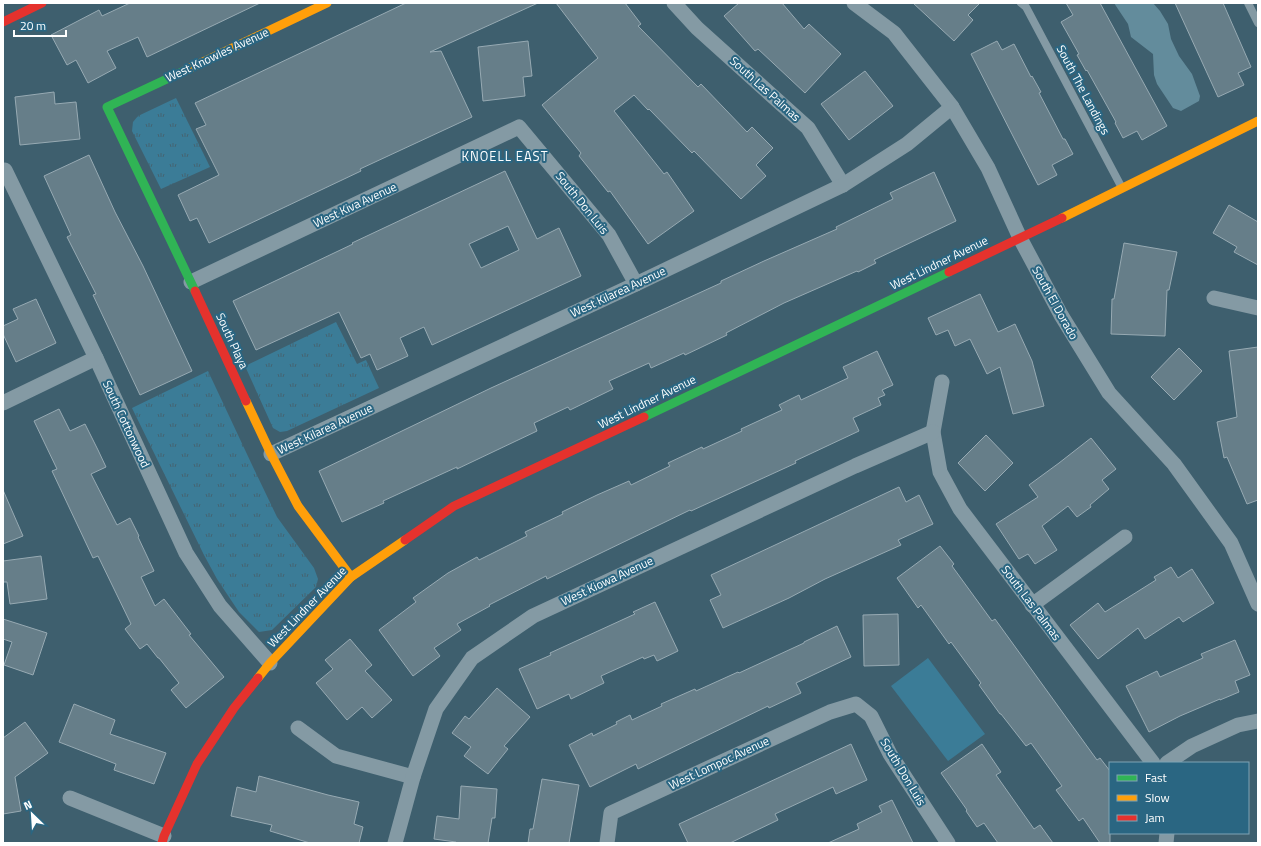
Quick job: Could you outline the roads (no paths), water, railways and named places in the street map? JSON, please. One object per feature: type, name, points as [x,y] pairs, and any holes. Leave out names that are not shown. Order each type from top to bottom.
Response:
[{"type":"street","points":[[3,22],[42,3]]},
{"type":"street","name":"West Knowles Avenue","points":[[107,107],[327,3]]},
{"type":"street","name":"South Las Palmas","points":[[674,3],[697,28],[808,128],[843,185]]},
{"type":"street","name":"South El Dorado","points":[[854,3],[894,33],[952,107],[988,168],[1020,238],[1061,315],[1109,393],[1174,464],[1231,542],[1258,604]]},
{"type":"street","name":"South Playa","points":[[107,107],[271,454],[298,506],[351,577]]},
{"type":"street","name":"West Kilarea Avenue","points":[[271,454],[636,284],[843,185],[907,144],[952,107]]},
{"type":"street","name":"West Lindner Avenue","points":[[163,840],[197,764],[234,708],[270,663],[351,577],[454,506],[1020,238],[1258,121]]},
{"type":"street","name":"West Kiva Avenue","points":[[191,282],[520,127]]},
{"type":"street","name":"South Don Luis","points":[[520,127],[609,235],[636,284]]},
{"type":"street","name":"South Cottonwood","points":[[4,171],[96,358],[186,553],[220,606],[270,663]]},
{"type":"street","points":[[1214,298],[1258,308]]},
{"type":"street","points":[[3,403],[96,358]]},
{"type":"street","points":[[933,432],[942,382]]},
{"type":"street","name":"South Las Palmas","points":[[933,432],[940,472],[960,508],[1032,606],[1151,762]]},
{"type":"street","name":"West Kiowa Avenue","points":[[395,843],[413,777],[436,709],[472,658],[533,616],[855,466],[933,432]]},
{"type":"street","points":[[1032,606],[1125,537]]},
{"type":"street","name":"South Don Luis","points":[[856,704],[871,716],[890,754],[948,843]]},
{"type":"street","name":"West Lompoc Avenue","points":[[607,843],[611,813],[830,712],[856,704]]},
{"type":"street","points":[[1168,762],[1192,746],[1231,728],[1258,721]]},
{"type":"street","points":[[298,728],[336,756],[413,777]]},
{"type":"street","points":[[70,798],[163,840]]},
{"type":"lane","name":"South The Landings","points":[[1021,3],[1026,7],[1122,189]]},
{"type":"lane","points":[[1248,3],[1258,23]]},
{"type":"district","name":"KNOELL EAST","points":[[505,156]]}]
